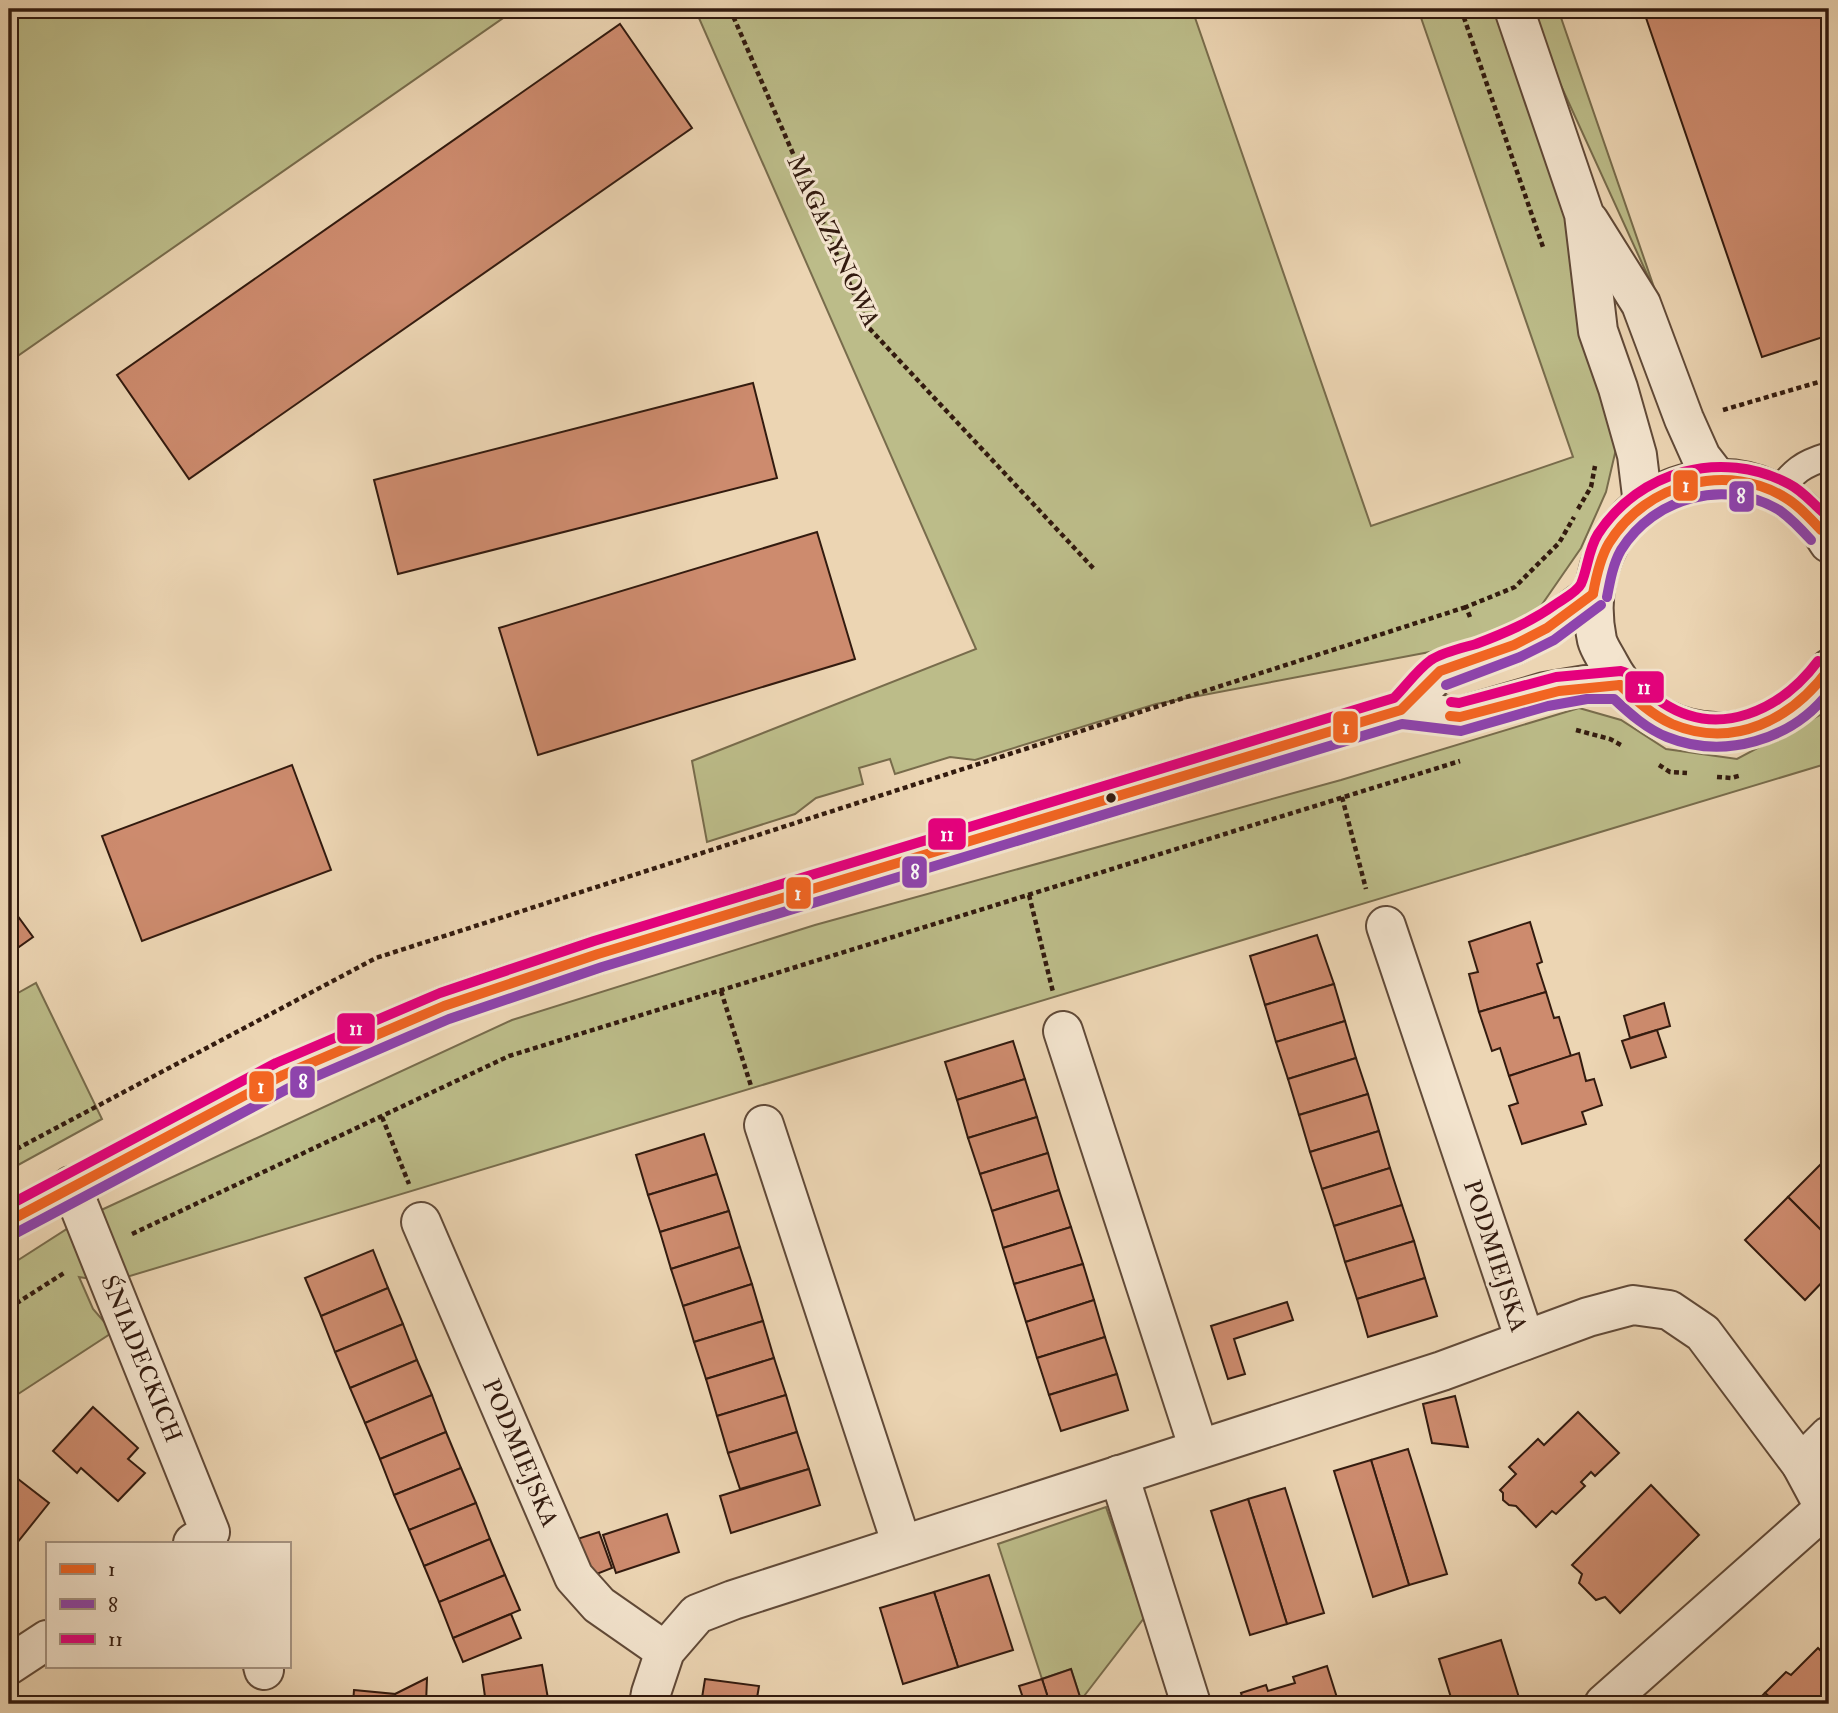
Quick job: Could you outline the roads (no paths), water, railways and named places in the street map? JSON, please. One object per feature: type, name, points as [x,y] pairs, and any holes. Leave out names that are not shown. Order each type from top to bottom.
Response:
[{"type":"street","points":[[1514,9],[1584,214],[1598,331],[1637,455],[1643,504]]},
{"type":"street","points":[[1584,214],[1641,304],[1684,419],[1701,457],[1718,479]]},
{"type":"street","points":[[1827,535],[1802,509],[1777,493],[1748,482],[1718,479],[1691,482],[1666,490],[1643,504],[1624,522],[1608,544],[1598,568],[1593,594],[1598,642],[1620,685],[1647,710],[1681,727],[1718,733],[1755,729],[1789,712],[1817,688],[1829,669]]},
{"type":"street","points":[[1401,710],[1440,671],[1514,645],[1547,628],[1593,594]]},
{"type":"street","points":[[9,1221],[283,1075],[444,1006],[598,954],[1401,710],[1460,717],[1545,692],[1586,685],[1620,685]]},
{"type":"street","name":"PODMIEJSKA","points":[[649,1704],[665,1650],[697,1614],[1442,1371],[1525,1340],[1386,926]]},
{"type":"street","points":[[1063,1031],[1199,1449]]},
{"type":"street","points":[[764,1125],[902,1545]]},
{"type":"street","name":"ŚNIADECKICH","points":[[71,1186],[206,1540]]},
{"type":"street","name":"PODMIEJSKA","points":[[421,1222],[574,1577],[599,1605],[665,1650]]},
{"type":"street","points":[[1525,1340],[1588,1317],[1633,1305],[1669,1310],[1703,1333],[1801,1464],[1827,1512],[1604,1704]]},
{"type":"street","points":[[1801,1464],[1829,1436]]},
{"type":"street","points":[[1119,1475],[1191,1704]]},
{"type":"street","points":[[9,1665],[46,1641]]},
{"type":"lane","points":[[1777,493],[1794,471],[1808,462],[1829,456]]}]
